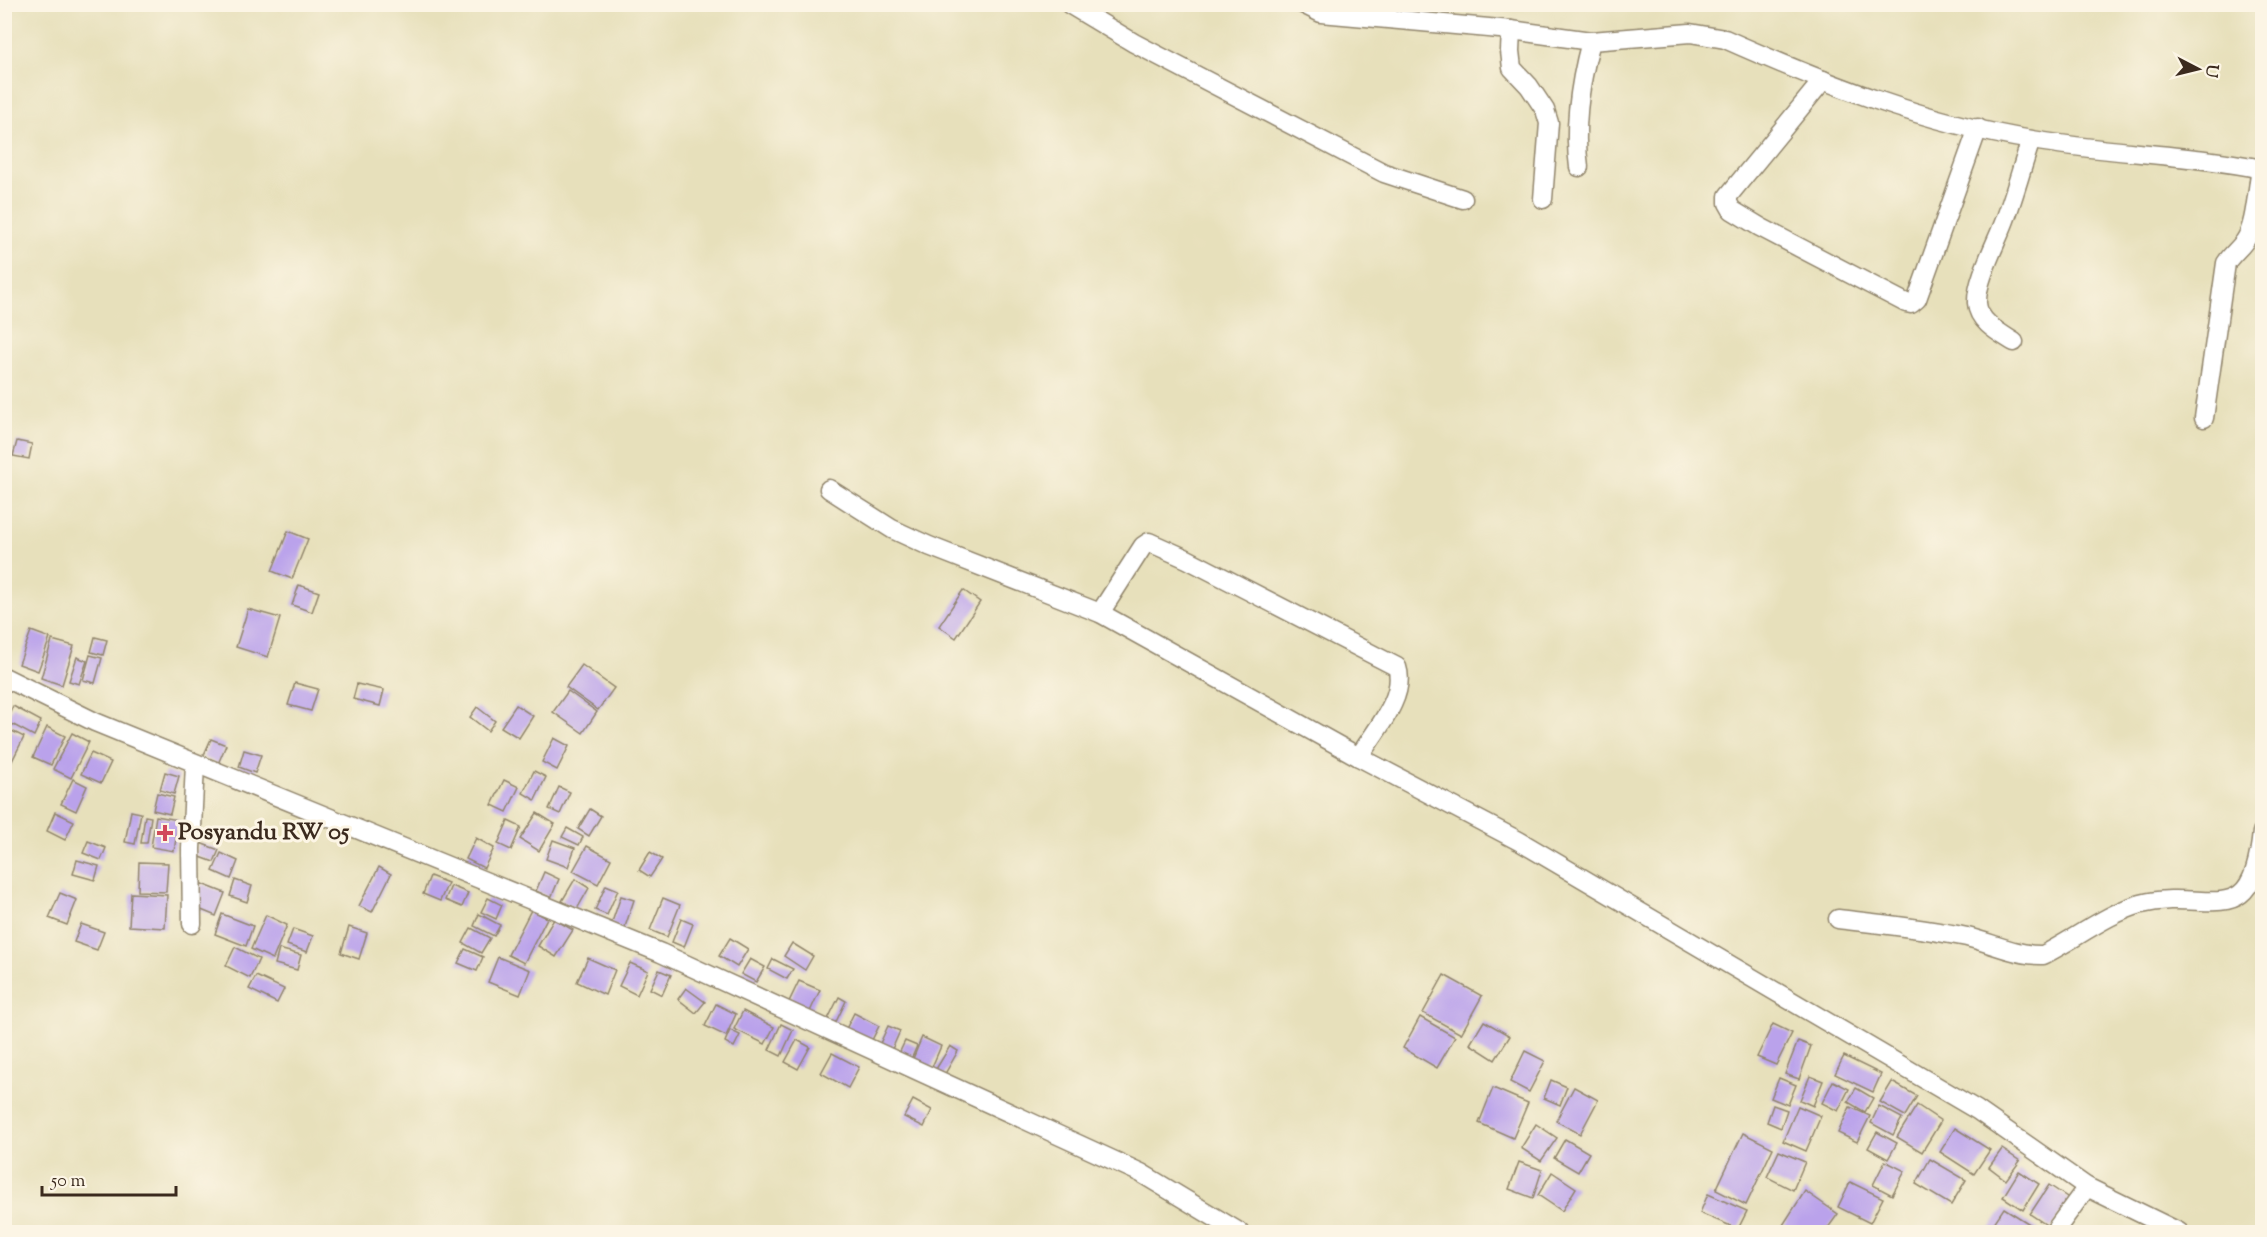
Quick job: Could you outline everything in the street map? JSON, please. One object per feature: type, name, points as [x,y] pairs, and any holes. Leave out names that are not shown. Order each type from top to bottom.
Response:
[{"type":"street","points":[[1069,4],[1134,43],[1384,173],[1463,199]]},
{"type":"street","points":[[1303,4],[1321,13],[1342,16],[1511,30],[1591,41],[1690,33],[1708,34],[1880,102],[1978,128],[2031,140],[2262,169],[2251,228],[2245,242],[2233,252],[2226,263],[2204,418]]},
{"type":"street","points":[[1511,30],[1512,68],[1529,86],[1545,110],[1550,123],[1543,199]]},
{"type":"street","points":[[1580,167],[1576,145],[1581,79],[1591,41]]},
{"type":"street","points":[[1823,80],[1728,196],[1728,203],[1732,210],[1760,227],[1906,303],[1914,302],[1919,295],[1978,128]]},
{"type":"street","points":[[2014,342],[1995,330],[1980,315],[1977,303],[1980,286],[2006,218],[2031,140]]},
{"type":"street","points":[[829,489],[892,529],[929,546],[1100,613],[1359,758],[1519,841],[1744,971],[1977,1110],[2087,1187],[2179,1233]]},
{"type":"street","points":[[1100,613],[1143,546],[1149,542],[1187,559],[1397,667],[1400,681],[1396,695],[1359,758]]},
{"type":"street","points":[[4,677],[94,722],[661,953],[1141,1173],[1239,1233]]},
{"type":"street","points":[[192,924],[191,849],[195,764]]},
{"type":"street","points":[[1838,919],[1938,931],[1989,942],[2031,956],[2043,955],[2114,914],[2140,904],[2169,900],[2228,902],[2245,892],[2252,878],[2260,859],[2262,832]]},
{"type":"street","points":[[2054,1233],[2087,1187]]},
{"type":"building","points":[[17,441],[32,444],[29,459],[13,456]]},
{"type":"building","points":[[288,531],[308,539],[292,579],[272,571]]},
{"type":"building","points":[[299,585],[319,592],[312,612],[292,605]]},
{"type":"building","points":[[963,590],[980,602],[956,638],[939,626]]},
{"type":"building","points":[[248,609],[280,618],[268,657],[236,647]]},
{"type":"building","points":[[31,631],[50,638],[38,671],[19,664]]},
{"type":"building","points":[[95,637],[107,640],[103,655],[91,652]]},
{"type":"building","points":[[52,640],[74,646],[62,685],[41,678]]},
{"type":"building","points":[[90,655],[102,658],[95,683],[83,680]]},
{"type":"building","points":[[77,657],[87,661],[79,684],[69,681]]},
{"type":"building","points":[[582,665],[614,688],[598,710],[566,687]]},
{"type":"building","points":[[295,683],[318,689],[311,711],[288,705]]},
{"type":"building","points":[[357,684],[384,690],[380,706],[353,699]]},
{"type":"building","points":[[568,691],[597,712],[583,733],[553,712]]},
{"type":"building","points":[[516,705],[533,716],[519,738],[501,727]]},
{"type":"building","points":[[13,706],[41,721],[34,736],[6,721]]},
{"type":"building","points":[[477,707],[495,721],[488,731],[470,717]]},
{"type":"building","points":[[4,727],[24,737],[11,763],[4,760]]},
{"type":"building","points":[[47,727],[65,736],[51,765],[33,757]]},
{"type":"building","points":[[72,733],[89,742],[71,778],[53,769]]},
{"type":"building","points":[[554,738],[569,746],[557,770],[542,762]]},
{"type":"building","points":[[211,739],[226,745],[218,764],[203,757]]},
{"type":"building","points":[[244,750],[261,755],[255,773],[239,767]]},
{"type":"building","points":[[91,753],[111,762],[101,783],[81,774]]},
{"type":"building","points":[[534,771],[546,777],[535,800],[523,793]]},
{"type":"building","points":[[165,772],[179,776],[174,794],[160,790]]},
{"type":"building","points":[[73,779],[87,786],[76,811],[61,804]]},
{"type":"building","points":[[504,780],[519,787],[507,812],[492,805]]},
{"type":"building","points":[[559,787],[570,792],[560,814],[549,809]]},
{"type":"building","points":[[157,793],[174,797],[170,814],[153,810]]},
{"type":"building","points":[[590,809],[601,816],[589,836],[578,829]]},
{"type":"building","points":[[131,811],[141,813],[135,844],[125,842]]},
{"type":"building","points":[[55,812],[74,821],[65,840],[47,831]]},
{"type":"building","points":[[537,813],[555,824],[539,851],[520,839]]},
{"type":"building","points":[[145,816],[151,817],[147,843],[141,843]]},
{"type":"building","name":"Posyandu RW 05","points":[[156,816],[179,820],[174,851],[151,847]]},
{"type":"building","points":[[508,821],[521,827],[511,850],[498,844]]},
{"type":"building","points":[[567,828],[583,837],[579,845],[562,837]]},
{"type":"building","points":[[476,838],[494,848],[484,868],[466,859]]},
{"type":"building","points":[[553,840],[575,848],[568,867],[546,859]]},
{"type":"building","points":[[88,841],[106,848],[101,860],[83,853]]},
{"type":"building","points":[[200,843],[219,850],[214,862],[195,855]]},
{"type":"building","points":[[587,846],[611,859],[598,884],[573,871]]},
{"type":"building","points":[[650,852],[662,859],[650,877],[639,870]]},
{"type":"building","points":[[221,853],[238,861],[231,879],[213,871]]},
{"type":"building","points":[[77,860],[99,866],[95,880],[73,874]]},
{"type":"building","points":[[139,862],[168,863],[166,892],[138,891]]},
{"type":"building","points":[[379,867],[391,874],[372,912],[359,906]]},
{"type":"building","points":[[544,872],[559,879],[551,898],[536,891]]},
{"type":"building","points":[[430,876],[448,883],[440,901],[423,894]]},
{"type":"building","points":[[575,879],[589,888],[577,909],[562,901]]},
{"type":"building","points":[[235,880],[252,886],[247,902],[230,896]]},
{"type":"building","points":[[202,884],[225,893],[216,916],[194,907]]},
{"type":"building","points":[[606,885],[618,890],[607,915],[595,910]]},
{"type":"building","points":[[451,886],[468,893],[462,907],[445,900]]},
{"type":"building","points":[[60,893],[77,900],[67,925],[49,918]]},
{"type":"building","points":[[131,893],[167,895],[165,928],[129,926]]},
{"type":"building","points":[[621,896],[634,900],[624,930],[611,925]]},
{"type":"building","points":[[488,898],[502,905],[496,919],[481,912]]},
{"type":"building","points":[[663,898],[680,905],[667,937],[650,930]]},
{"type":"building","points":[[531,910],[547,918],[524,963],[508,955]]},
{"type":"building","points":[[222,914],[253,926],[246,946],[215,934]]},
{"type":"building","points":[[479,914],[500,925],[494,936],[474,926]]},
{"type":"building","points":[[266,915],[287,925],[273,959],[251,949]]},
{"type":"building","points":[[554,919],[573,930],[556,957],[538,946]]},
{"type":"building","points":[[681,919],[693,924],[684,947],[672,942]]},
{"type":"building","points":[[81,924],[104,932],[97,950],[74,942]]},
{"type":"building","points":[[349,927],[367,933],[359,959],[341,953]]},
{"type":"building","points":[[471,928],[490,938],[481,953],[463,943]]},
{"type":"building","points":[[293,929],[313,936],[307,952],[287,945]]},
{"type":"building","points":[[730,938],[748,949],[737,967],[719,956]]},
{"type":"building","points":[[792,943],[813,956],[805,970],[784,956]]},
{"type":"building","points":[[235,947],[259,959],[250,978],[226,966]]},
{"type":"building","points":[[279,949],[301,955],[297,970],[275,964]]},
{"type":"building","points":[[465,949],[483,957],[477,971],[458,963]]},
{"type":"building","points":[[498,957],[530,970],[520,995],[488,982]]},
{"type":"building","points":[[588,958],[615,970],[605,995],[577,982]]},
{"type":"building","points":[[750,959],[765,967],[756,982],[741,974]]},
{"type":"building","points":[[773,959],[793,969],[787,979],[768,969]]},
{"type":"building","points":[[630,963],[648,971],[637,995],[619,986]]},
{"type":"building","points":[[659,970],[671,975],[662,995],[650,989]]},
{"type":"building","points":[[1444,975],[1482,996],[1461,1034],[1423,1013]]},
{"type":"building","points":[[256,976],[284,989],[277,1003],[249,989]]},
{"type":"building","points":[[799,981],[820,990],[807,1018],[786,1008]]},
{"type":"building","points":[[686,988],[705,1002],[696,1013],[678,999]]},
{"type":"building","points":[[839,997],[846,1001],[833,1028],[825,1025]]},
{"type":"building","points":[[716,1004],[736,1014],[726,1036],[705,1026]]},
{"type":"building","points":[[743,1011],[774,1027],[765,1044],[734,1029]]},
{"type":"building","points":[[854,1013],[879,1026],[870,1044],[845,1031]]},
{"type":"building","points":[[1420,1017],[1455,1037],[1437,1068],[1403,1048]]},
{"type":"building","points":[[1484,1021],[1510,1036],[1495,1060],[1470,1044]]},
{"type":"building","points":[[781,1024],[793,1030],[781,1056],[769,1050]]},
{"type":"building","points":[[1773,1024],[1792,1033],[1776,1065],[1757,1057]]},
{"type":"building","points":[[888,1026],[900,1031],[889,1056],[877,1050]]},
{"type":"building","points":[[730,1030],[740,1035],[734,1047],[725,1042]]},
{"type":"building","points":[[922,1037],[941,1046],[929,1074],[910,1066]]},
{"type":"building","points":[[797,1040],[810,1047],[798,1069],[785,1062]]},
{"type":"building","points":[[905,1041],[917,1046],[908,1066],[896,1060]]},
{"type":"building","points":[[1798,1041],[1811,1046],[1799,1079],[1785,1074]]},
{"type":"building","points":[[950,1046],[958,1051],[942,1079],[933,1074]]},
{"type":"building","points":[[1525,1051],[1545,1061],[1529,1092],[1510,1082]]},
{"type":"building","points":[[832,1053],[859,1067],[848,1088],[821,1073]]},
{"type":"building","points":[[1844,1056],[1881,1074],[1873,1092],[1835,1074]]},
{"type":"building","points":[[1810,1076],[1823,1081],[1813,1106],[1800,1100]]},
{"type":"building","points":[[1779,1078],[1796,1085],[1788,1105],[1771,1098]]},
{"type":"building","points":[[1551,1080],[1567,1087],[1560,1105],[1544,1098]]},
{"type":"building","points":[[1833,1081],[1849,1089],[1838,1111],[1822,1103]]},
{"type":"building","points":[[1892,1082],[1917,1096],[1905,1116],[1880,1102]]},
{"type":"building","points":[[1574,1087],[1598,1100],[1580,1134],[1556,1121]]},
{"type":"building","points":[[1493,1088],[1528,1103],[1513,1138],[1479,1123]]},
{"type":"building","points":[[1856,1088],[1873,1098],[1865,1112],[1848,1102]]},
{"type":"building","points":[[913,1100],[932,1110],[924,1127],[904,1117]]},
{"type":"building","points":[[1773,1105],[1787,1110],[1781,1128],[1767,1122]]},
{"type":"building","points":[[1917,1105],[1941,1121],[1922,1152],[1897,1137]]},
{"type":"building","points":[[1798,1106],[1821,1116],[1806,1151],[1783,1141]]},
{"type":"building","points":[[1879,1106],[1902,1118],[1893,1135],[1871,1123]]},
{"type":"building","points":[[1850,1107],[1870,1116],[1857,1142],[1838,1133]]},
{"type":"building","points":[[1536,1124],[1557,1138],[1541,1161],[1521,1148]]},
{"type":"building","points":[[1955,1128],[1990,1150],[1974,1174],[1940,1152]]},
{"type":"building","points":[[1877,1132],[1897,1143],[1888,1159],[1868,1148]]},
{"type":"building","points":[[1743,1133],[1773,1148],[1746,1205],[1716,1190]]},
{"type":"building","points":[[1565,1139],[1589,1153],[1578,1172],[1554,1158]]},
{"type":"building","points":[[2002,1149],[2020,1161],[2006,1180],[1989,1167]]},
{"type":"building","points":[[1779,1151],[1805,1162],[1793,1190],[1767,1177]]},
{"type":"building","points":[[1930,1159],[1966,1180],[1951,1205],[1916,1184]]},
{"type":"building","points":[[1885,1161],[1905,1171],[1892,1195],[1873,1185]]},
{"type":"building","points":[[1519,1162],[1542,1170],[1533,1198],[1509,1189]]},
{"type":"building","points":[[2019,1171],[2039,1184],[2023,1210],[2003,1197]]},
{"type":"building","points":[[1552,1172],[1576,1188],[1562,1211],[1538,1195]]},
{"type":"building","points":[[1850,1182],[1883,1198],[1870,1223],[1838,1207]]},
{"type":"building","points":[[2049,1185],[2070,1199],[2051,1228],[2030,1214]]},
{"type":"building","points":[[1805,1191],[1838,1214],[1825,1232],[1794,1232],[1783,1225]]},
{"type":"building","points":[[1708,1194],[1747,1211],[1738,1229],[1700,1213]]},
{"type":"building","points":[[2004,1208],[2039,1230],[2037,1232],[1988,1232]]},
{"type":"place","name":"Posyandu RW 05","points":[[165,833]]}]
